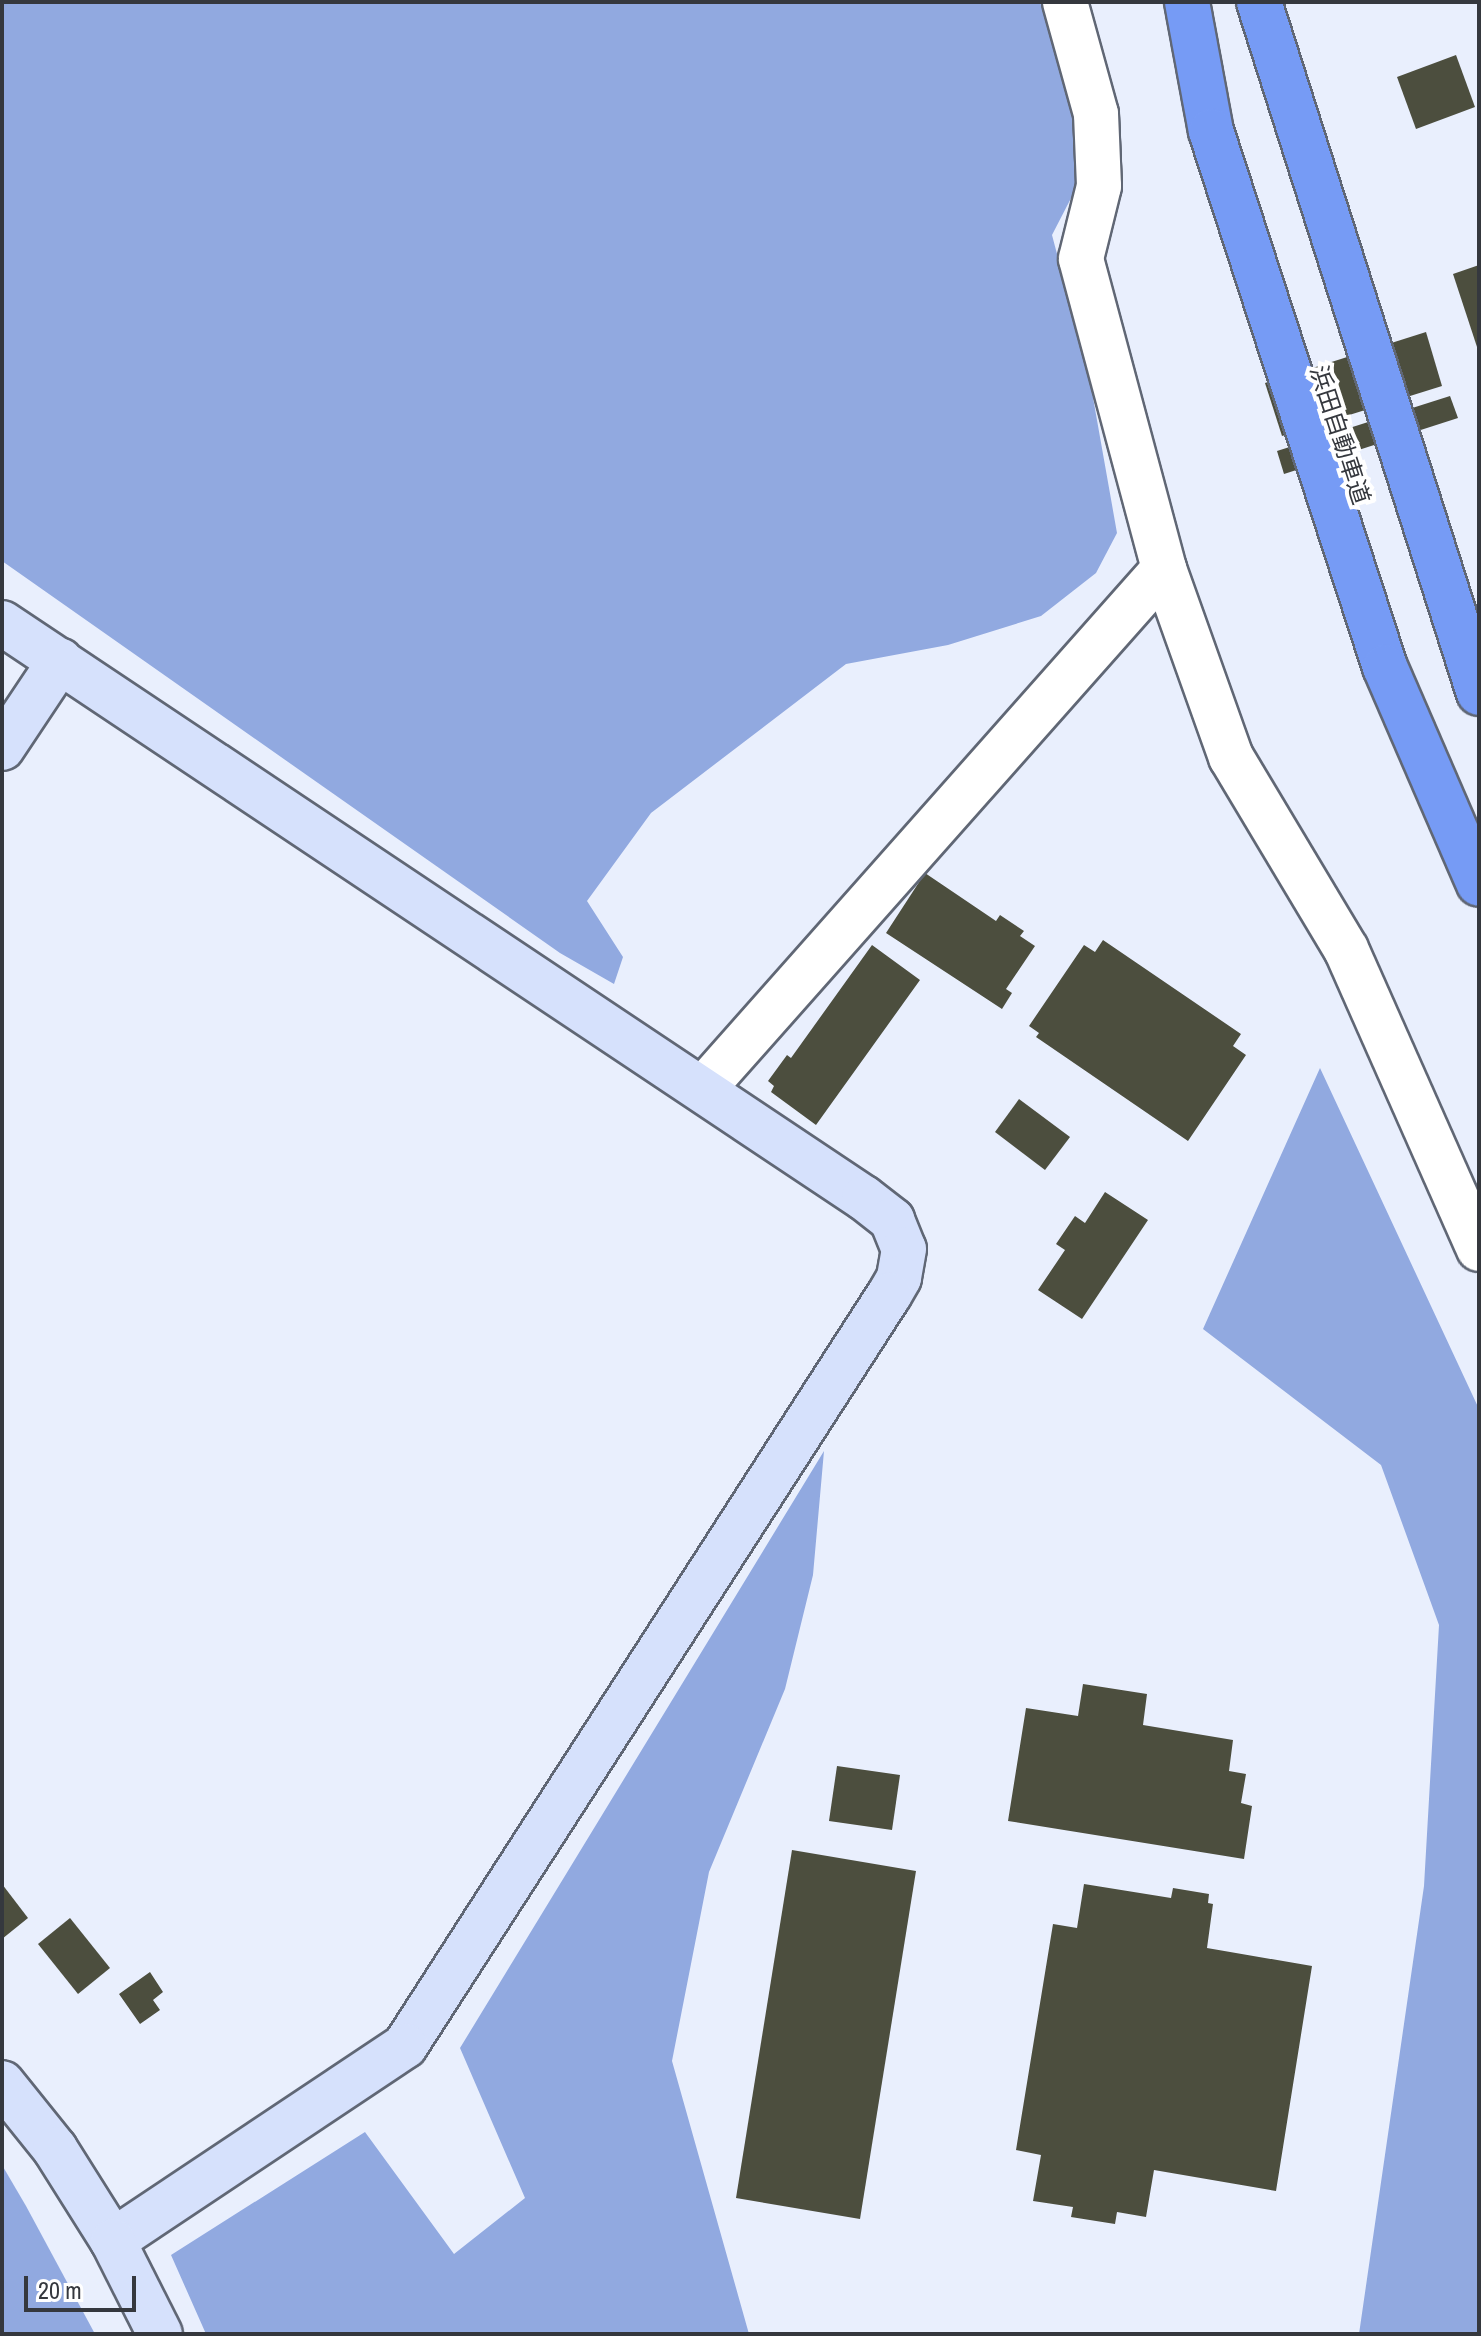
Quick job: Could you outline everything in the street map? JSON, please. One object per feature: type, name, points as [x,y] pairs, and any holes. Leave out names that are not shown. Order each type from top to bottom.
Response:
[{"type":"highway","points":[[1187,2],[1211,131],[1385,667],[1479,884]]},
{"type":"highway","name":"浜田自動車道","points":[[1199,2],[1479,868]]},
{"type":"highway","points":[[1259,2],[1479,693]]},
{"type":"highway","points":[[1275,2],[1320,97],[1479,593]]},
{"type":"street","points":[[1065,2],[1096,114],[1099,186],[1081,259],[1164,569],[1231,757],[1346,949],[1479,1249]]},
{"type":"street","points":[[703,1089],[1164,569]]},
{"type":"street","points":[[2,623],[703,1089],[892,1220],[904,1249],[899,1278],[405,2046],[113,2241]]},
{"type":"street","points":[[2,748],[60,661]]},
{"type":"street","points":[[2,2083],[55,2149],[113,2241],[160,2334]]},
{"type":"shaded area","points":[[2,2],[1040,2],[1080,112],[1084,173],[1052,235],[1089,375],[1117,533],[1096,573],[1041,616],[948,645],[846,664],[651,813],[587,901],[623,957],[614,984],[560,953],[2,561]]},
{"type":"shaded area","points":[[1320,1068],[1479,1409],[1479,2334],[1359,2334],[1424,1886],[1439,1625],[1381,1465],[1203,1329]]},
{"type":"shaded area","points":[[824,1451],[813,1575],[785,1689],[709,1872],[672,2061],[749,2334],[206,2334],[171,2255],[365,2132],[454,2254],[525,2198],[460,2048]]},
{"type":"shaded area","points":[[2,2165],[26,2206],[95,2334],[2,2334]]},
{"type":"building","points":[[1456,55],[1475,107],[1416,129],[1397,77]]},
{"type":"building","points":[[1479,265],[1479,350],[1478,350],[1453,274]]},
{"type":"building","points":[[1426,332],[1442,386],[1282,436],[1265,383]]},
{"type":"building","points":[[1450,396],[1458,418],[1284,474],[1277,451]]},
{"type":"building","points":[[925,873],[996,921],[1000,915],[1024,931],[1020,936],[1035,946],[1006,989],[1012,993],[1002,1009],[886,933]]},
{"type":"building","points":[[1103,940],[1241,1034],[1233,1046],[1246,1055],[1188,1141],[1036,1037],[1039,1033],[1029,1026],[1084,945],[1095,952]]},
{"type":"building","points":[[872,945],[920,980],[816,1125],[771,1092],[774,1086],[768,1081],[787,1055],[791,1058]]},
{"type":"building","points":[[1019,1099],[1070,1137],[1045,1170],[995,1132]]},
{"type":"building","points":[[1105,1192],[1148,1220],[1082,1319],[1038,1290],[1065,1250],[1056,1244],[1075,1216],[1085,1223]]},
{"type":"building","points":[[1083,1684],[1147,1694],[1143,1725],[1233,1740],[1229,1771],[1246,1774],[1241,1803],[1252,1806],[1244,1859],[1008,1821],[1026,1708],[1078,1716]]},
{"type":"building","points":[[837,1766],[900,1775],[892,1830],[829,1821]]},
{"type":"building","points":[[792,1850],[916,1871],[860,2219],[736,2198]]},
{"type":"building","points":[[2,1884],[28,1918],[2,1939]]},
{"type":"building","points":[[1084,1884],[1171,1898],[1173,1888],[1209,1894],[1208,1903],[1213,1904],[1207,1948],[1312,1966],[1276,2191],[1154,2170],[1146,2217],[1117,2212],[1115,2224],[1071,2217],[1073,2207],[1033,2201],[1041,2155],[1016,2150],[1053,1924],[1077,1928]]},
{"type":"building","points":[[70,1918],[110,1968],[78,1994],[38,1944]]},
{"type":"building","points":[[150,1972],[163,1992],[153,2000],[160,2010],[140,2024],[119,1994]]}]
